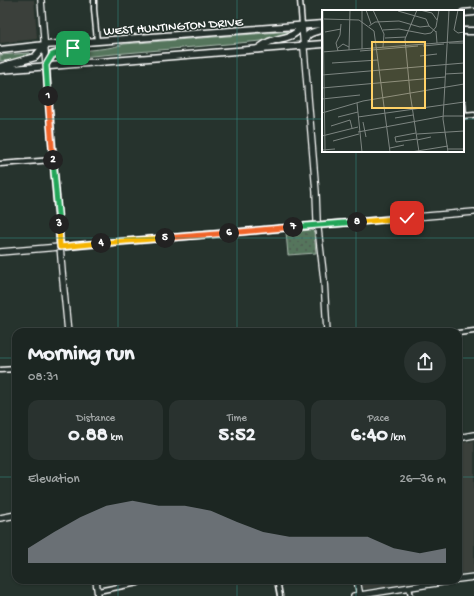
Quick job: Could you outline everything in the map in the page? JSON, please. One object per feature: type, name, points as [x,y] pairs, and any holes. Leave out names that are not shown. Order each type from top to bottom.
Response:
[{"type":"main road","points":[[464,13],[474,12]]},
{"type":"main road","name":"WEST HUNTINGTON DRIVE","points":[[0,50],[44,45],[322,24]]},
{"type":"main road","points":[[257,49],[270,41],[292,35],[297,32],[302,25]]},
{"type":"main road","points":[[303,46],[308,34],[322,28]]},
{"type":"main road","points":[[46,65],[52,55],[73,48],[77,43]]},
{"type":"main road","points":[[0,68],[322,44]]},
{"type":"main road","points":[[0,68],[35,57],[44,45]]},
{"type":"street","points":[[41,0],[68,328]]},
{"type":"street","points":[[94,0],[96,41]]},
{"type":"street","points":[[300,0],[327,328]]},
{"type":"street","points":[[464,116],[474,115]]},
{"type":"street","points":[[0,164],[53,160]]},
{"type":"street","points":[[0,252],[474,212]]},
{"type":"street","points":[[462,332],[474,331]]},
{"type":"street","points":[[0,370],[12,369]]},
{"type":"street","points":[[462,437],[474,435]]},
{"type":"street","points":[[0,518],[12,516]]},
{"type":"street","points":[[462,578],[474,577]]},
{"type":"street","points":[[98,593],[134,584]]},
{"type":"street","points":[[278,584],[280,596]]},
{"type":"street","points":[[358,584],[358,596],[428,584]]},
{"type":"street","points":[[409,587],[411,596]]},
{"type":"shaded area","points":[[0,0],[34,0],[36,39],[0,43]]},
{"type":"shaded area","points":[[474,441],[474,572],[462,574],[462,442]]},
{"type":"shaded area","points":[[362,584],[398,584],[365,589],[362,587]]},
{"type":"green space","points":[[293,31],[293,33],[261,41],[58,59],[55,57],[72,52],[107,48],[124,44]]},
{"type":"green space","points":[[30,53],[32,55],[23,59],[0,61],[0,55]]},
{"type":"green space","points":[[312,230],[314,232],[316,253],[288,255],[286,232]]},
{"type":"route","points":[[73,48],[52,55],[46,65],[60,247],[407,218]]}]
